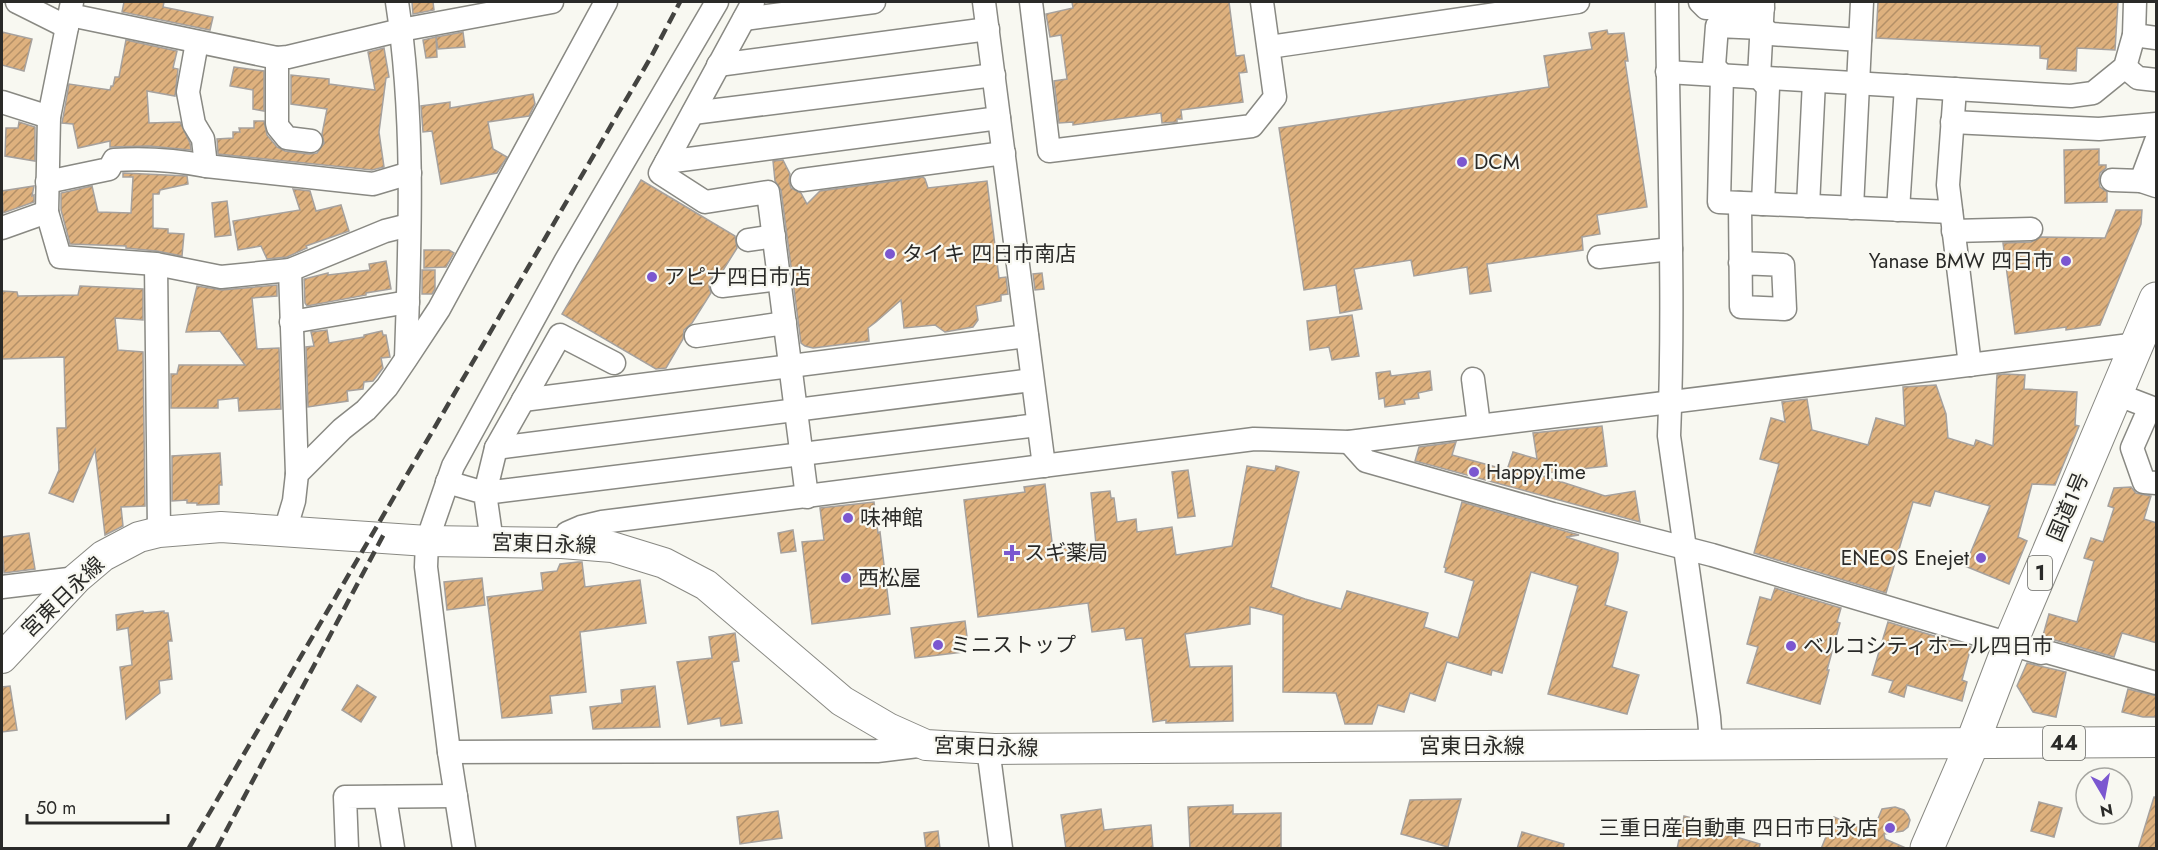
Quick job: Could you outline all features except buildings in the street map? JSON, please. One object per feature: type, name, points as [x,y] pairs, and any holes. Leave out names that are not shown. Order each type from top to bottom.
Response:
[{"type":"highway","name":"国道1号","points":[[1928,849],[1972,744],[2010,644],[2157,299]]},
{"type":"main road","name":"宮東日永線","points":[[2,658],[77,578],[103,556],[139,537],[159,532],[220,527],[427,541],[562,543],[612,547],[664,563],[706,585],[842,701],[888,728],[926,745],[988,748],[1972,744]]},
{"type":"main road","name":"44","points":[[1972,744],[2157,742]]},
{"type":"street","points":[[17,2],[278,58],[401,30],[552,2]]},
{"type":"street","points":[[397,2],[401,30],[410,173],[406,359]]},
{"type":"street","points":[[297,474],[342,429],[366,410],[387,387],[439,309],[606,2]]},
{"type":"street","points":[[464,849],[449,752],[426,567],[427,541],[453,466],[567,260],[717,2]]},
{"type":"street","points":[[807,497],[768,192],[705,202],[660,173],[748,10],[874,2]]},
{"type":"street","points":[[984,2],[1044,466]]},
{"type":"street","points":[[1031,2],[1049,151],[1252,126],[1275,97],[1262,2]]},
{"type":"street","points":[[1269,47],[1578,2]]},
{"type":"street","points":[[1667,2],[1671,249],[1669,436],[1711,744]]},
{"type":"street","points":[[1700,2],[1706,8],[1763,13]]},
{"type":"street","points":[[1852,208],[1862,2]]},
{"type":"street","points":[[1667,72],[2071,96],[2093,93],[2125,67],[2134,35],[2135,2]]},
{"type":"street","points":[[1763,13],[1771,34],[1860,40]]},
{"type":"street","points":[[1763,13],[1717,26],[1714,66],[1722,75],[1719,202],[1898,210],[1952,221],[2031,230]]},
{"type":"street","points":[[1763,13],[1759,77],[1768,88],[1763,204]]},
{"type":"street","points":[[70,14],[49,117],[47,212],[60,257],[156,264],[221,278],[290,270],[385,231],[409,225]]},
{"type":"street","points":[[718,65],[988,28]]},
{"type":"street","points":[[2134,35],[2157,38]]},
{"type":"street","points":[[197,42],[188,92],[194,123],[203,139],[206,166]]},
{"type":"street","points":[[278,58],[276,104],[278,127],[287,138],[312,141]]},
{"type":"street","points":[[2125,67],[2138,78],[2157,80]]},
{"type":"street","points":[[693,113],[994,75]]},
{"type":"street","points":[[1808,206],[1814,81]]},
{"type":"street","points":[[1898,210],[1906,86]]},
{"type":"street","points":[[1955,89],[1948,185],[1970,365]]},
{"type":"street","points":[[2093,93],[2099,107],[2099,129]]},
{"type":"street","points":[[2,102],[49,117]]},
{"type":"street","points":[[666,162],[999,118]]},
{"type":"street","points":[[1952,122],[2099,129],[2157,124]]},
{"type":"street","points":[[2112,180],[2149,184],[2157,141]]},
{"type":"street","points":[[802,180],[1004,153]]},
{"type":"street","points":[[47,183],[109,169],[114,160],[132,159],[180,160],[206,166],[373,184],[410,173]]},
{"type":"street","points":[[1740,203],[1740,263]]},
{"type":"street","points":[[2,228],[47,212]]},
{"type":"street","points":[[748,240],[774,236]]},
{"type":"street","points":[[1599,257],[1671,249]]},
{"type":"street","points":[[156,264],[159,532]]},
{"type":"street","points":[[285,531],[294,501],[297,474],[290,270]]},
{"type":"street","points":[[722,286],[779,279]]},
{"type":"street","points":[[291,322],[408,302]]},
{"type":"street","points":[[696,336],[785,323]]},
{"type":"street","points":[[492,542],[485,494],[496,448],[560,335],[614,363]]},
{"type":"street","points":[[523,400],[1027,336]]},
{"type":"street","points":[[562,543],[567,533],[602,522],[1254,439],[1349,442],[2138,344]]},
{"type":"street","points":[[1473,379],[1479,425]]},
{"type":"street","points":[[496,448],[1032,380]]},
{"type":"street","points":[[2116,394],[2150,407],[2132,448],[2144,482],[2157,483]]},
{"type":"street","points":[[447,482],[485,494],[1038,424]]},
{"type":"street","points":[[1349,442],[1366,461],[1712,555],[2041,653],[2047,651],[2157,683]]},
{"type":"street","points":[[2,587],[77,578]]},
{"type":"street","points":[[449,752],[877,752],[926,745]]},
{"type":"street","points":[[988,748],[1001,849]]},
{"type":"street","points":[[347,849],[345,797],[456,796]]},
{"type":"street","points":[[385,797],[393,849]]},
{"type":"railway","points":[[189,848],[651,57],[680,2]]},
{"type":"railway","points":[[217,848],[385,532]]},
{"type":"place","name":"DCM","points":[[1462,162]]},
{"type":"place","name":"タイキ 四日市南店","points":[[890,254]]},
{"type":"place","name":"Yanase BMW 四日市","points":[[2066,261]]},
{"type":"place","name":"アピナ四日市店","points":[[652,277]]},
{"type":"place","name":"HappyTime","points":[[1474,472]]},
{"type":"place","name":"味神館","points":[[848,518]]},
{"type":"place","name":"スギ薬局","points":[[1012,553]]},
{"type":"place","name":"ENEOS Enejet","points":[[1981,558]]},
{"type":"place","name":"西松屋","points":[[846,578]]},
{"type":"place","name":"ミニストップ","points":[[938,645]]},
{"type":"place","name":"ベルコシティホール四日市","points":[[1791,646]]},
{"type":"place","name":"三重日産自動車 四日市日永店","points":[[1890,828]]}]
